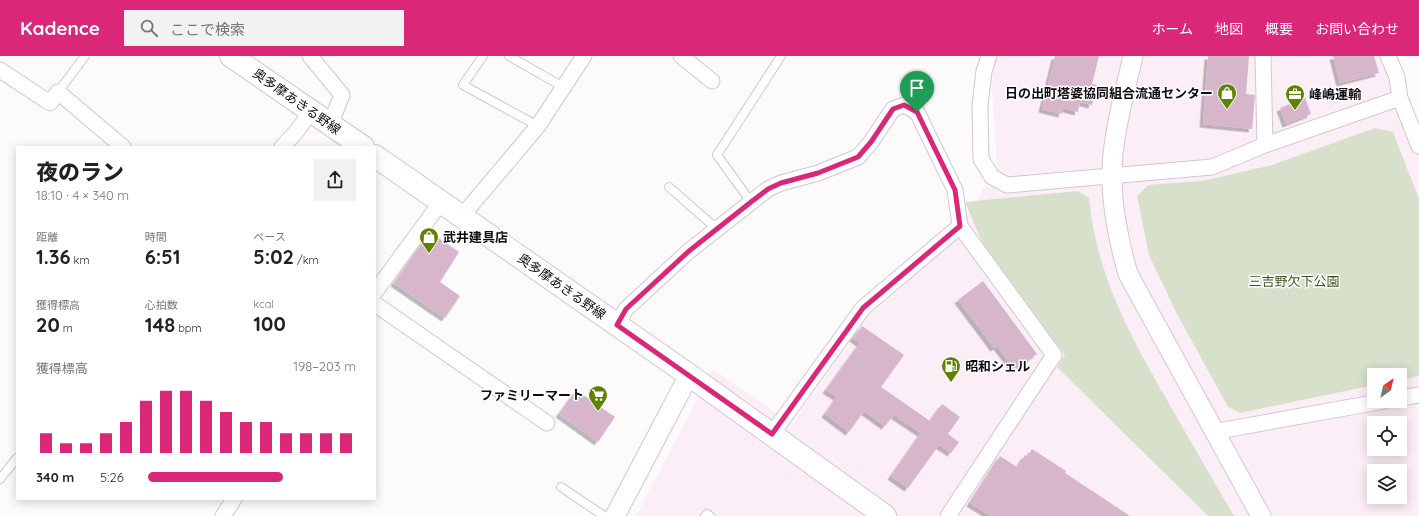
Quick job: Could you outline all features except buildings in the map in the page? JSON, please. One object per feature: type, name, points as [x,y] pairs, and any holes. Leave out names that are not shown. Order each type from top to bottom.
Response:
[{"type":"main road","name":"奥多摩あきる野線","points":[[231,56],[361,146]]},
{"type":"main road","name":"奥多摩あきる野線","points":[[376,157],[689,375],[885,516]]},
{"type":"street","points":[[310,56],[342,95],[330,125]]},
{"type":"street","points":[[462,216],[538,126],[565,88],[584,56]]},
{"type":"street","points":[[681,56],[712,81]]},
{"type":"street","points":[[989,56],[984,71],[980,106],[981,159],[992,177],[1006,184],[1212,167],[1265,145],[1400,98]]},
{"type":"street","points":[[1134,56],[1117,128],[1112,176],[1117,234],[1128,274],[1213,432],[1261,516]]},
{"type":"street","points":[[1263,56],[1265,145]]},
{"type":"street","points":[[1388,56],[1397,77],[1400,98],[1419,146]]},
{"type":"street","points":[[0,70],[50,103],[58,92],[122,146]]},
{"type":"street","points":[[617,325],[626,309],[689,251],[768,189],[781,183],[818,173],[858,157],[871,142],[893,109],[904,105],[917,112],[955,190],[960,226],[1054,356],[948,516]]},
{"type":"street","points":[[283,146],[311,111]]},
{"type":"street","points":[[376,291],[441,202]]},
{"type":"street","points":[[772,434],[863,308],[960,226]]},
{"type":"street","points":[[376,305],[547,423]]},
{"type":"street","points":[[615,516],[689,375]]},
{"type":"street","points":[[1407,397],[1419,395]]},
{"type":"street","points":[[1213,432],[1367,404]]},
{"type":"street","points":[[224,516],[233,500]]},
{"type":"lane","points":[[58,92],[85,56]]},
{"type":"lane","points":[[483,56],[464,85],[538,126]]},
{"type":"lane","points":[[509,56],[565,88]]},
{"type":"lane","points":[[751,202],[717,155],[781,56]]},
{"type":"lane","points":[[669,187],[716,229]]},
{"type":"lane","points":[[0,480],[16,459]]},
{"type":"lane","points":[[561,487],[604,516]]},
{"type":"lane","points":[[705,516],[707,514],[710,516]]},
{"type":"shaded area","points":[[997,56],[1383,56],[1419,146],[1419,516],[636,516],[713,369],[792,424],[866,318],[951,244],[997,166],[991,75]]},
{"type":"green space","name":"三吉野欠下公園","points":[[1375,128],[1393,132],[1419,199],[1419,376],[1407,379],[1407,368],[1367,368],[1367,386],[1240,413],[1228,407],[1177,314],[1149,255],[1137,196],[1148,185],[1202,181],[1272,165]]},
{"type":"green space","points":[[1078,191],[1089,198],[1099,252],[1107,278],[1128,328],[1153,376],[1234,516],[1208,516],[1057,367],[1065,355],[986,251],[965,202]]},
{"type":"place","name":"日の出町塔婆協同組合流通センター","points":[[1227,110]]},
{"type":"place","name":"峰嶋運輸","points":[[1295,111]]},
{"type":"place","name":"武井建具店","points":[[429,254]]},
{"type":"place","name":"昭和シェル","points":[[951,383]]},
{"type":"place","name":"ファミリーマート","points":[[598,412]]},
{"type":"route","points":[[904,105],[917,112],[955,190],[960,226],[863,308],[772,434],[617,325],[626,309],[689,251],[768,189],[781,183],[818,173],[858,157],[871,142],[893,109],[904,105]]}]
